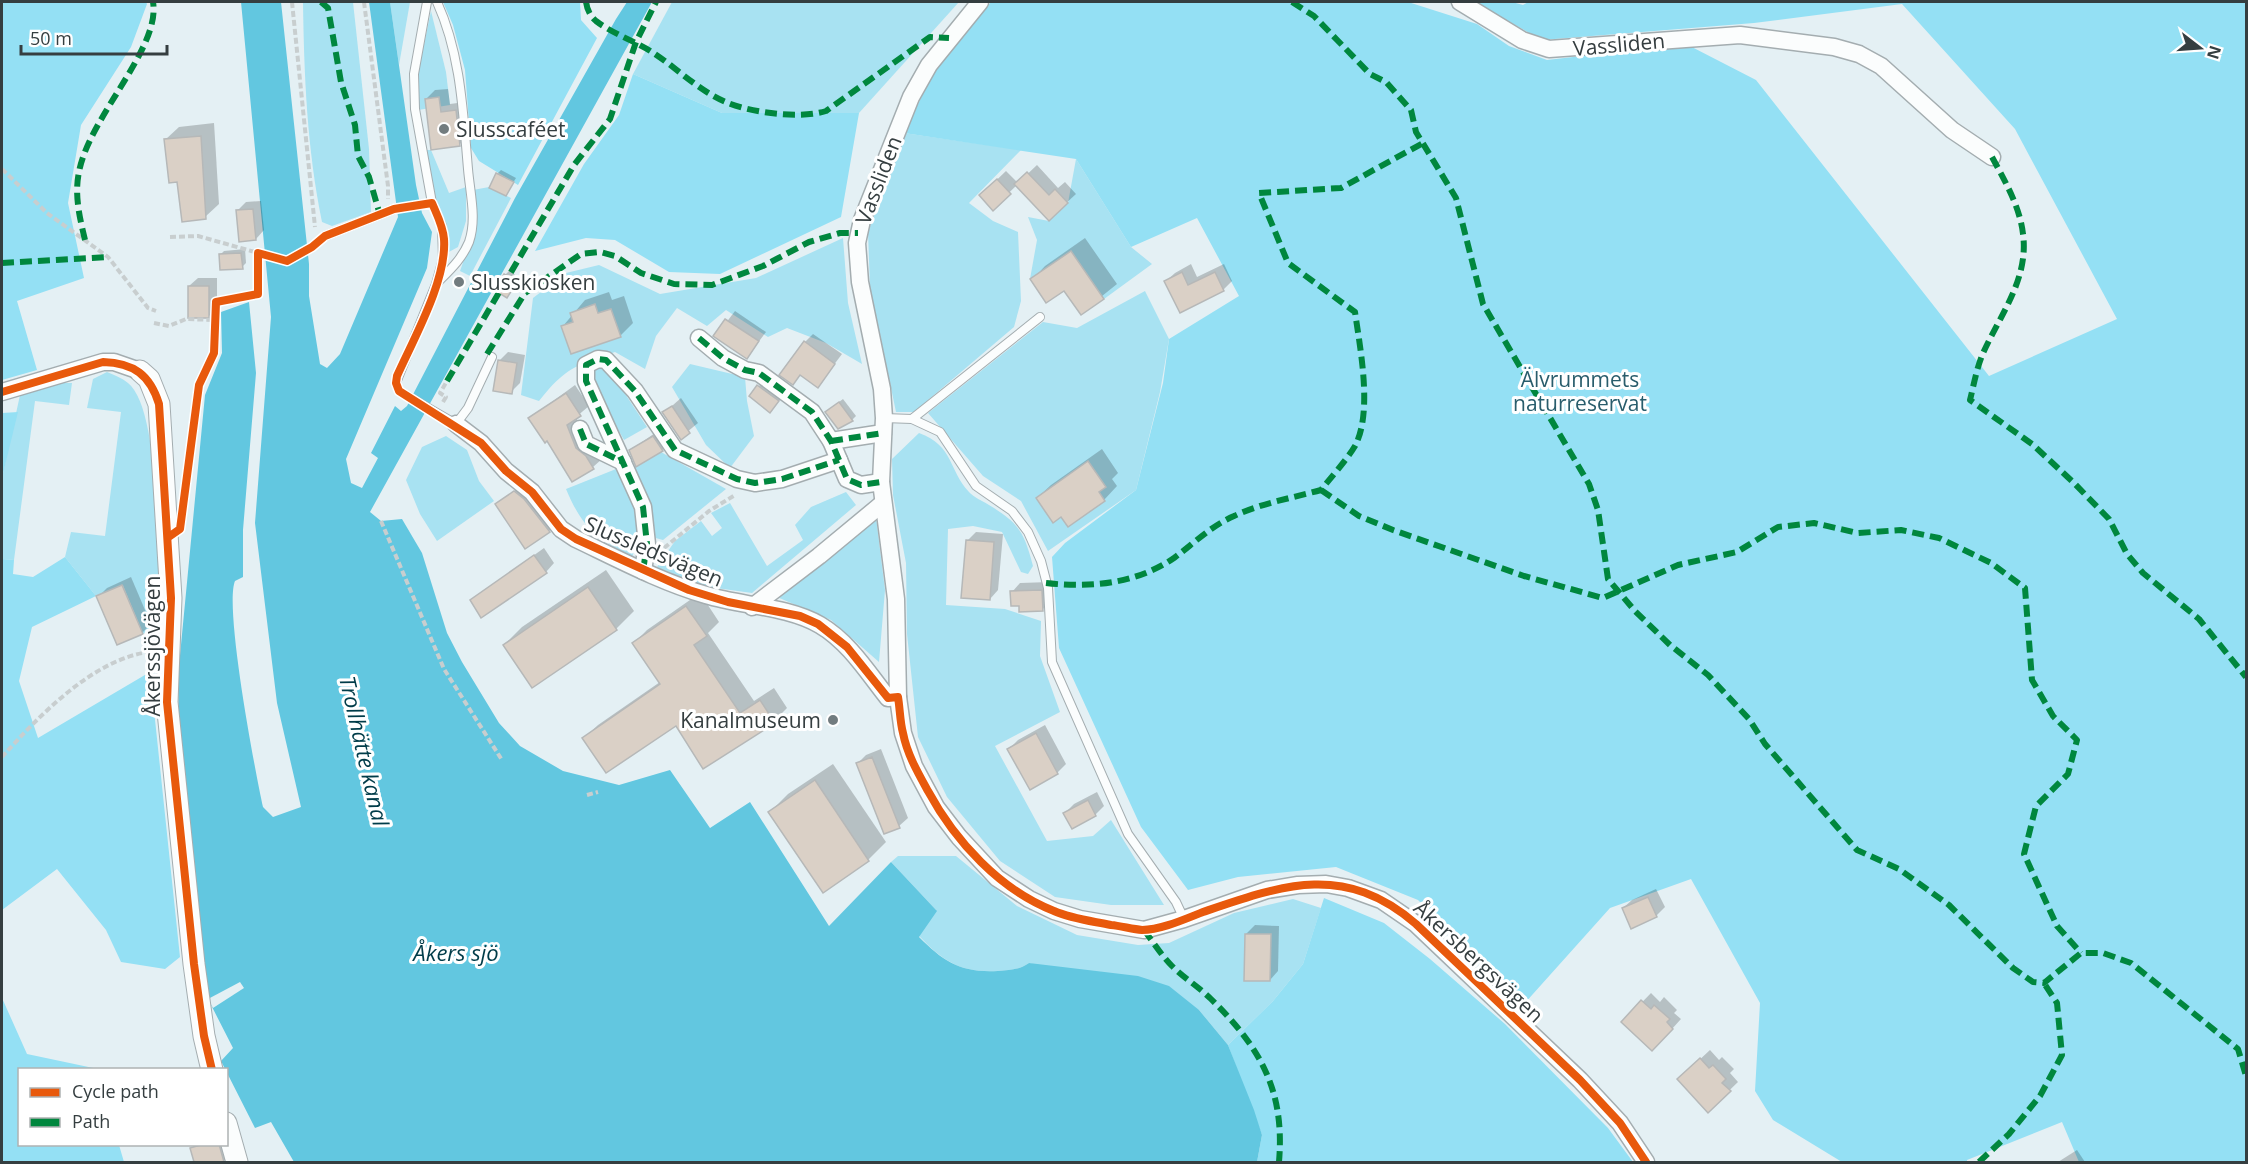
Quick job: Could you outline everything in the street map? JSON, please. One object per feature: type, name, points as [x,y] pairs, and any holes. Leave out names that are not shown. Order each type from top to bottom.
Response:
[{"type":"street","name":"Vassliden","points":[[884,425],[882,389],[860,282],[858,233],[911,97],[928,65],[980,2]]},
{"type":"street","name":"Vassliden","points":[[1460,2],[1522,40],[1549,49],[1740,35],[1791,41],[1859,54],[1881,66],[1952,130],[1992,157]]},
{"type":"street","points":[[699,338],[730,362],[745,370],[759,372],[812,412],[831,441],[847,479],[861,485],[881,482]]},
{"type":"street","points":[[644,571],[647,544],[643,507],[586,381],[586,365],[598,359],[606,360],[629,383],[675,450],[737,479],[755,483],[782,479],[839,460]]},
{"type":"street","name":"Åkerssjövägen","points":[[2,392],[103,362],[114,362],[140,371],[149,379],[159,404],[170,536],[167,702],[194,964],[204,1036],[212,1068]]},
{"type":"street","name":"Slussledsvägen","points":[[456,424],[481,442],[506,471],[532,492],[561,529],[576,540],[689,590],[752,607],[800,616],[818,624],[847,647],[888,698],[898,697]]},
{"type":"street","points":[[831,441],[884,425]]},
{"type":"street","name":"Åkersbergsvägen","points":[[884,425],[881,482],[896,599],[898,697],[903,734],[919,776],[936,807],[959,837],[997,878],[1054,912],[1144,930],[1184,919],[1267,890],[1298,885],[1326,884],[1348,888],[1381,900],[1416,924],[1580,1080],[1620,1123],[1646,1162]]},
{"type":"street","points":[[580,429],[586,444],[623,462]]},
{"type":"street","points":[[752,607],[883,503]]},
{"type":"street","points":[[228,1130],[237,1162]]},
{"type":"lane","name":"Slussledsvägen","points":[[427,2],[414,74],[415,109],[432,203],[444,240],[443,259],[436,284],[396,383],[399,391],[456,424]]},
{"type":"lane","name":"Slussledsvägen","points":[[436,284],[460,260],[469,241],[474,216],[462,93],[451,40],[437,2]]},
{"type":"lane","points":[[325,236],[390,211],[432,203]]},
{"type":"lane","points":[[884,425],[912,419],[1041,317]]},
{"type":"lane","points":[[456,424],[468,408],[492,357]]},
{"type":"lane","points":[[912,419],[940,432],[976,486],[1011,511],[1028,532],[1041,561],[1048,588],[1052,662],[1128,834],[1176,902],[1184,919]]},
{"type":"path","points":[[292,2],[313,207],[316,228],[325,236]]},
{"type":"path","points":[[364,2],[390,211]]},
{"type":"path","points":[[2,169],[47,213],[108,257],[148,308],[156,311]]},
{"type":"path","points":[[170,237],[198,236],[287,261],[312,247]]},
{"type":"path","points":[[185,496],[199,385],[214,353],[216,302],[258,294],[258,253]]},
{"type":"path","points":[[154,323],[169,326],[186,319],[215,320]]},
{"type":"path","points":[[440,393],[447,381]]},
{"type":"path","points":[[644,571],[672,540],[709,511],[755,483]]},
{"type":"path","points":[[381,521],[444,669],[502,760]]},
{"type":"path","points":[[2,757],[37,718],[86,680],[131,654],[169,649]]},
{"type":"path","points":[[587,795],[597,792]]},
{"type":"shaded area","points":[[303,2],[353,2],[369,149],[371,212],[332,226],[322,222],[313,168],[305,85]]},
{"type":"shaded area","points":[[390,2],[410,2],[399,65]]},
{"type":"shaded area","points":[[672,2],[959,2],[859,113],[805,132],[722,113],[633,74]]},
{"type":"shaded area","points":[[431,11],[446,72],[450,105],[418,110],[417,78]]},
{"type":"shaded area","points":[[904,133],[1021,150],[969,203],[993,221],[1018,232],[1021,301],[1014,327],[914,412],[896,412],[870,287],[868,232]]},
{"type":"shaded area","points":[[424,150],[431,150],[449,193],[466,187],[466,221],[458,247],[447,253],[448,238],[435,201]]},
{"type":"shaded area","points":[[1076,159],[1131,247],[1152,264],[1104,299],[1071,251],[1030,279],[1037,240],[1028,217],[1049,221],[1068,203]]},
{"type":"shaded area","points":[[489,187],[511,198],[470,276],[460,271],[466,254],[473,190]]},
{"type":"shaded area","points":[[843,238],[848,303],[862,364],[826,343],[787,328],[768,337],[726,310],[707,326],[677,308],[656,336],[645,369],[615,352],[590,360],[564,374],[539,401],[521,395],[533,298],[566,273],[599,265],[660,294],[756,278]]},
{"type":"shaded area","points":[[1145,291],[1169,339],[1160,392],[1136,490],[1048,551],[1021,501],[983,476],[928,413],[1043,322],[1077,328]]},
{"type":"shaded area","points":[[690,364],[745,377],[754,436],[730,468],[706,445],[672,387]]},
{"type":"shaded area","points":[[604,368],[614,377],[647,427],[624,440],[590,380],[590,371]]},
{"type":"shaded area","points":[[107,372],[128,383],[139,399],[147,425],[152,458],[156,495],[158,620],[143,634],[123,585],[96,596],[65,557],[71,532],[105,536],[121,412],[87,408],[93,379]]},
{"type":"shaded area","points":[[56,383],[72,383],[69,405],[35,401],[14,560],[2,559],[2,478],[20,395]]},
{"type":"shaded area","points":[[919,433],[939,444],[945,451],[962,483],[971,494],[1014,523],[1027,545],[1033,566],[1028,574],[1021,572],[1002,532],[973,526],[948,529],[946,605],[1005,609],[1041,621],[1040,656],[1060,712],[995,746],[1047,841],[1093,836],[1111,820],[1164,905],[1111,905],[1055,897],[1000,861],[947,797],[918,737],[907,634],[906,563],[893,495],[892,459]]},
{"type":"shaded area","points":[[446,436],[467,450],[479,481],[494,501],[437,541],[420,514],[406,480],[422,447]]},
{"type":"shaded area","points":[[661,452],[726,489],[663,540],[652,537],[634,468]]},
{"type":"shaded area","points":[[616,469],[629,492],[638,521],[632,558],[608,544],[585,523],[566,489]]},
{"type":"shaded area","points":[[846,492],[856,505],[752,593],[702,586],[657,567],[675,541],[701,521],[712,536],[722,528],[711,513],[730,503],[767,566],[803,540],[795,525],[811,507]]},
{"type":"shaded area","points":[[876,517],[885,590],[879,662],[831,620],[777,597]]},
{"type":"shaded area","points":[[898,856],[956,856],[1017,906],[1077,935],[1138,945],[1169,943],[1234,913],[1293,899],[1321,908],[1303,964],[1273,1001],[1228,1045],[1199,1010],[1029,963],[1014,969],[985,971],[963,968],[945,959],[919,936],[936,910],[891,862]]},
{"type":"green space","points":[[2,2],[146,2],[147,4],[131,47],[81,125],[68,203],[84,278],[17,301],[37,370],[2,380]]},
{"type":"green space","points":[[443,2],[580,2],[581,20],[597,38],[518,185],[479,161],[471,148],[465,70],[453,25]]},
{"type":"green space","name":"Älvrummets naturreservat","points":[[991,2],[1408,2],[1477,24],[1509,46],[1547,60],[1686,44],[1756,80],[1989,376],[2117,319],[2015,129],[1902,4],[1754,23],[1542,40],[1474,2],[1512,2],[1523,5],[1528,2],[2246,2],[2246,1162],[2079,1162],[2062,1122],[1967,1160],[1967,1162],[1842,1162],[1773,1120],[1755,1091],[1760,1003],[1691,879],[1610,908],[1523,1005],[1418,900],[1336,867],[1238,877],[1188,890],[1141,827],[1059,648],[1052,557],[1065,543],[1136,490],[1163,383],[1169,339],[1239,296],[1197,218],[1131,247],[1076,159],[904,133],[935,69]]},
{"type":"green space","points":[[633,74],[722,113],[859,113],[841,217],[720,274],[669,272],[615,240],[586,238],[535,251],[584,164],[619,115]]},
{"type":"green space","points":[[18,412],[2,478],[2,413]]},
{"type":"green space","points":[[65,557],[96,596],[32,627],[19,681],[38,738],[150,672],[180,957],[165,969],[121,962],[106,930],[57,869],[2,910],[2,559],[14,560],[13,574],[33,577]]},
{"type":"green space","points":[[1324,898],[1384,923],[1430,959],[1505,1024],[1608,1128],[1633,1162],[1257,1162],[1262,1135],[1228,1045],[1273,1001],[1303,964]]},
{"type":"green space","points":[[2,998],[27,1054],[93,1068],[18,1068],[18,1146],[119,1146],[124,1162],[2,1162]]},
{"type":"water","name":"Åkers sjö","points":[[241,2],[281,2],[309,264],[309,296],[320,364],[327,368],[340,354],[398,217],[369,2],[390,2],[416,185],[422,213],[432,232],[427,268],[346,459],[351,483],[362,488],[378,458],[371,453],[395,406],[401,411],[407,406],[515,198],[616,19],[627,2],[652,2],[370,512],[381,521],[402,519],[422,553],[447,633],[462,662],[499,723],[520,746],[563,771],[619,785],[670,770],[710,828],[750,802],[829,926],[891,862],[937,911],[919,937],[954,964],[974,970],[998,971],[1018,968],[1029,963],[1138,976],[1169,986],[1199,1010],[1228,1045],[1262,1135],[1257,1162],[294,1162],[271,1122],[255,1128],[228,1075],[228,1068],[225,1068],[221,1061],[233,1048],[208,999],[179,734],[178,676],[205,395],[222,353],[221,312],[249,302],[256,373],[243,530],[243,577],[235,581],[233,597],[237,654],[263,807],[273,817],[301,807],[277,703],[255,523],[271,317]]},
{"type":"pier","points":[[240,982],[244,988],[213,1008],[208,999]]},
{"type":"building","name":"Slusscaféet","points":[[439,97],[441,112],[456,110],[460,146],[431,150],[425,99]]},
{"type":"building","points":[[201,136],[206,219],[182,222],[177,182],[169,183],[164,139]]},
{"type":"building","points":[[1027,172],[1049,195],[1055,189],[1068,203],[1049,221],[1014,184]]},
{"type":"building","points":[[496,173],[514,182],[506,196],[489,188]]},
{"type":"building","points":[[997,179],[1011,194],[993,211],[979,195]]},
{"type":"building","points":[[253,209],[256,240],[239,242],[236,210]]},
{"type":"building","points":[[1071,251],[1104,299],[1081,315],[1064,291],[1046,303],[1030,279]]},
{"type":"building","points":[[241,253],[243,269],[220,270],[219,254]]},
{"type":"building","points":[[1182,272],[1188,285],[1215,272],[1224,291],[1180,313],[1164,281]]},
{"type":"building","points":[[504,274],[517,282],[507,298],[494,290]]},
{"type":"building","points":[[188,286],[209,286],[209,318],[188,318]]},
{"type":"building","points":[[595,304],[598,313],[611,309],[621,337],[571,354],[561,326],[573,322],[570,313]]},
{"type":"building","points":[[725,319],[759,341],[747,359],[713,336]]},
{"type":"building","points":[[804,341],[835,364],[818,388],[800,375],[793,385],[779,375]]},
{"type":"building","points":[[498,360],[517,363],[512,394],[493,391]]},
{"type":"building","points":[[757,385],[779,401],[770,413],[749,396]]},
{"type":"building","points":[[566,393],[581,416],[567,425],[576,448],[586,456],[594,469],[572,482],[547,441],[545,443],[528,418]]},
{"type":"building","points":[[839,402],[853,421],[838,429],[825,412]]},
{"type":"building","points":[[672,406],[690,433],[681,440],[662,412]]},
{"type":"building","points":[[653,436],[663,451],[636,467],[629,450]]},
{"type":"building","points":[[1088,461],[1106,487],[1099,492],[1105,501],[1068,527],[1061,517],[1053,523],[1036,498]]},
{"type":"building","points":[[514,491],[524,499],[550,532],[525,549],[495,504]]},
{"type":"building","points":[[966,540],[994,542],[990,600],[961,598]]},
{"type":"building","points":[[534,555],[547,573],[481,618],[470,600]]},
{"type":"building","points":[[122,585],[143,634],[117,645],[96,596]]},
{"type":"building","points":[[588,587],[617,630],[532,688],[503,645]]},
{"type":"building","points":[[1042,590],[1043,611],[1019,612],[1019,606],[1011,606],[1010,591]]},
{"type":"building","points":[[686,606],[707,636],[694,645],[740,713],[760,700],[775,723],[703,769],[676,726],[606,773],[582,738],[660,684],[632,643]]},
{"type":"building","points":[[1036,733],[1058,774],[1030,790],[1007,749]]},
{"type":"building","points":[[872,757],[900,828],[884,834],[856,763]]},
{"type":"building","points":[[815,780],[869,861],[823,893],[768,812]]},
{"type":"building","points":[[1088,800],[1096,816],[1072,829],[1063,813]]},
{"type":"building","points":[[1648,897],[1657,917],[1631,929],[1622,908]]},
{"type":"building","points":[[1245,934],[1271,934],[1270,981],[1244,981]]},
{"type":"building","points":[[1641,1000],[1651,1009],[1654,1005],[1670,1019],[1667,1022],[1673,1029],[1652,1051],[1621,1022]]},
{"type":"building","points":[[1700,1058],[1709,1068],[1713,1065],[1726,1079],[1722,1083],[1731,1091],[1708,1113],[1677,1079]]},
{"type":"building","points":[[220,1146],[224,1162],[194,1162],[190,1148]]},
{"type":"marked path","points":[[85,240],[77,198],[79,172],[85,151],[96,129],[136,62],[146,40],[153,20],[153,2]]},
{"type":"marked path","points":[[321,2],[328,8],[341,82],[355,125],[358,156],[369,177],[380,215]]},
{"type":"marked path","points":[[586,2],[589,12],[596,21],[652,52],[708,93],[738,107],[777,114],[804,115],[826,111],[930,37],[949,38]]},
{"type":"marked path","points":[[447,381],[574,165],[610,119],[636,42],[656,2]]},
{"type":"marked path","points":[[1292,2],[1314,16],[1370,74],[1386,82],[1411,110],[1416,132],[1456,198],[1483,304],[1589,484],[1598,510],[1608,579],[1635,611],[1670,645],[1708,675],[1749,719],[1765,744],[1857,850],[1899,869],[1949,905],[2013,968],[2033,982],[2044,983],[2081,953],[2103,953],[2131,963],[2238,1049],[2246,1076]]},
{"type":"marked path","points":[[1046,583],[1096,584],[1144,574],[1174,558],[1210,530],[1234,516],[1266,504],[1321,490],[1351,452],[1360,432],[1364,380],[1355,312],[1288,263],[1259,193],[1341,188],[1423,143]]},
{"type":"marked path","points":[[1992,157],[2019,214],[2024,250],[2018,281],[1982,357],[1970,400],[2032,444],[2073,482],[2109,519],[2127,554],[2143,573],[2199,619],[2246,677]]},
{"type":"marked path","points":[[487,354],[525,293],[581,254],[600,252],[615,256],[641,273],[674,284],[712,285],[763,266],[809,242],[840,233],[858,233]]},
{"type":"marked path","points":[[2,263],[108,257]]},
{"type":"marked path","points":[[699,338],[723,358],[745,370],[759,373],[812,412],[831,441],[847,479],[861,485],[881,482]]},
{"type":"marked path","points":[[643,571],[647,544],[643,507],[586,381],[586,365],[598,359],[606,360],[635,391],[675,450],[737,479],[755,483],[782,479],[839,460]]},
{"type":"marked path","points":[[580,429],[586,444],[623,462]]},
{"type":"marked path","points":[[831,441],[883,433]]},
{"type":"marked path","points":[[1321,490],[1359,516],[1393,530],[1524,576],[1603,598],[1678,565],[1737,552],[1778,527],[1814,523],[1858,533],[1901,530],[1939,538],[1991,563],[2025,588],[2032,680],[2053,716],[2077,740],[2068,774],[2036,806],[2024,854],[2057,926],[2081,953]]},
{"type":"marked path","points":[[1144,930],[1172,966],[1229,1017],[1256,1053],[1266,1072],[1278,1113],[1279,1162]]},
{"type":"marked path","points":[[1979,1162],[2009,1134],[2040,1096],[2062,1055],[2057,1003],[2044,983]]},
{"type":"cycle path","points":[[170,536],[180,529],[199,385],[214,353],[216,302],[258,294],[258,253],[287,261],[312,247],[325,236],[394,209],[432,203],[440,221],[444,239],[444,255],[428,309],[397,376],[396,383],[399,391],[481,443],[506,471],[532,492],[561,529],[576,539],[689,590],[728,602],[800,616],[818,624],[847,647],[888,698],[898,697],[907,748],[924,784],[951,828],[981,862],[998,877],[1034,902],[1061,914],[1082,920],[1142,930],[1165,926],[1232,902],[1286,888],[1312,885],[1338,886],[1363,892],[1389,905],[1416,924],[1580,1080],[1620,1123],[1646,1162]]},
{"type":"cycle path","points":[[2,392],[103,362],[124,365],[139,372],[151,385],[159,404],[171,598],[167,702],[194,964],[204,1036],[212,1068]]},
{"type":"place","name":"Slusscaféet","points":[[444,129]]},
{"type":"place","name":"Slusskiosken","points":[[459,282]]},
{"type":"place","name":"Kanalmuseum","points":[[833,720]]},
{"type":"water label","name":"Trollhätte kanal","points":[[365,751]]}]
